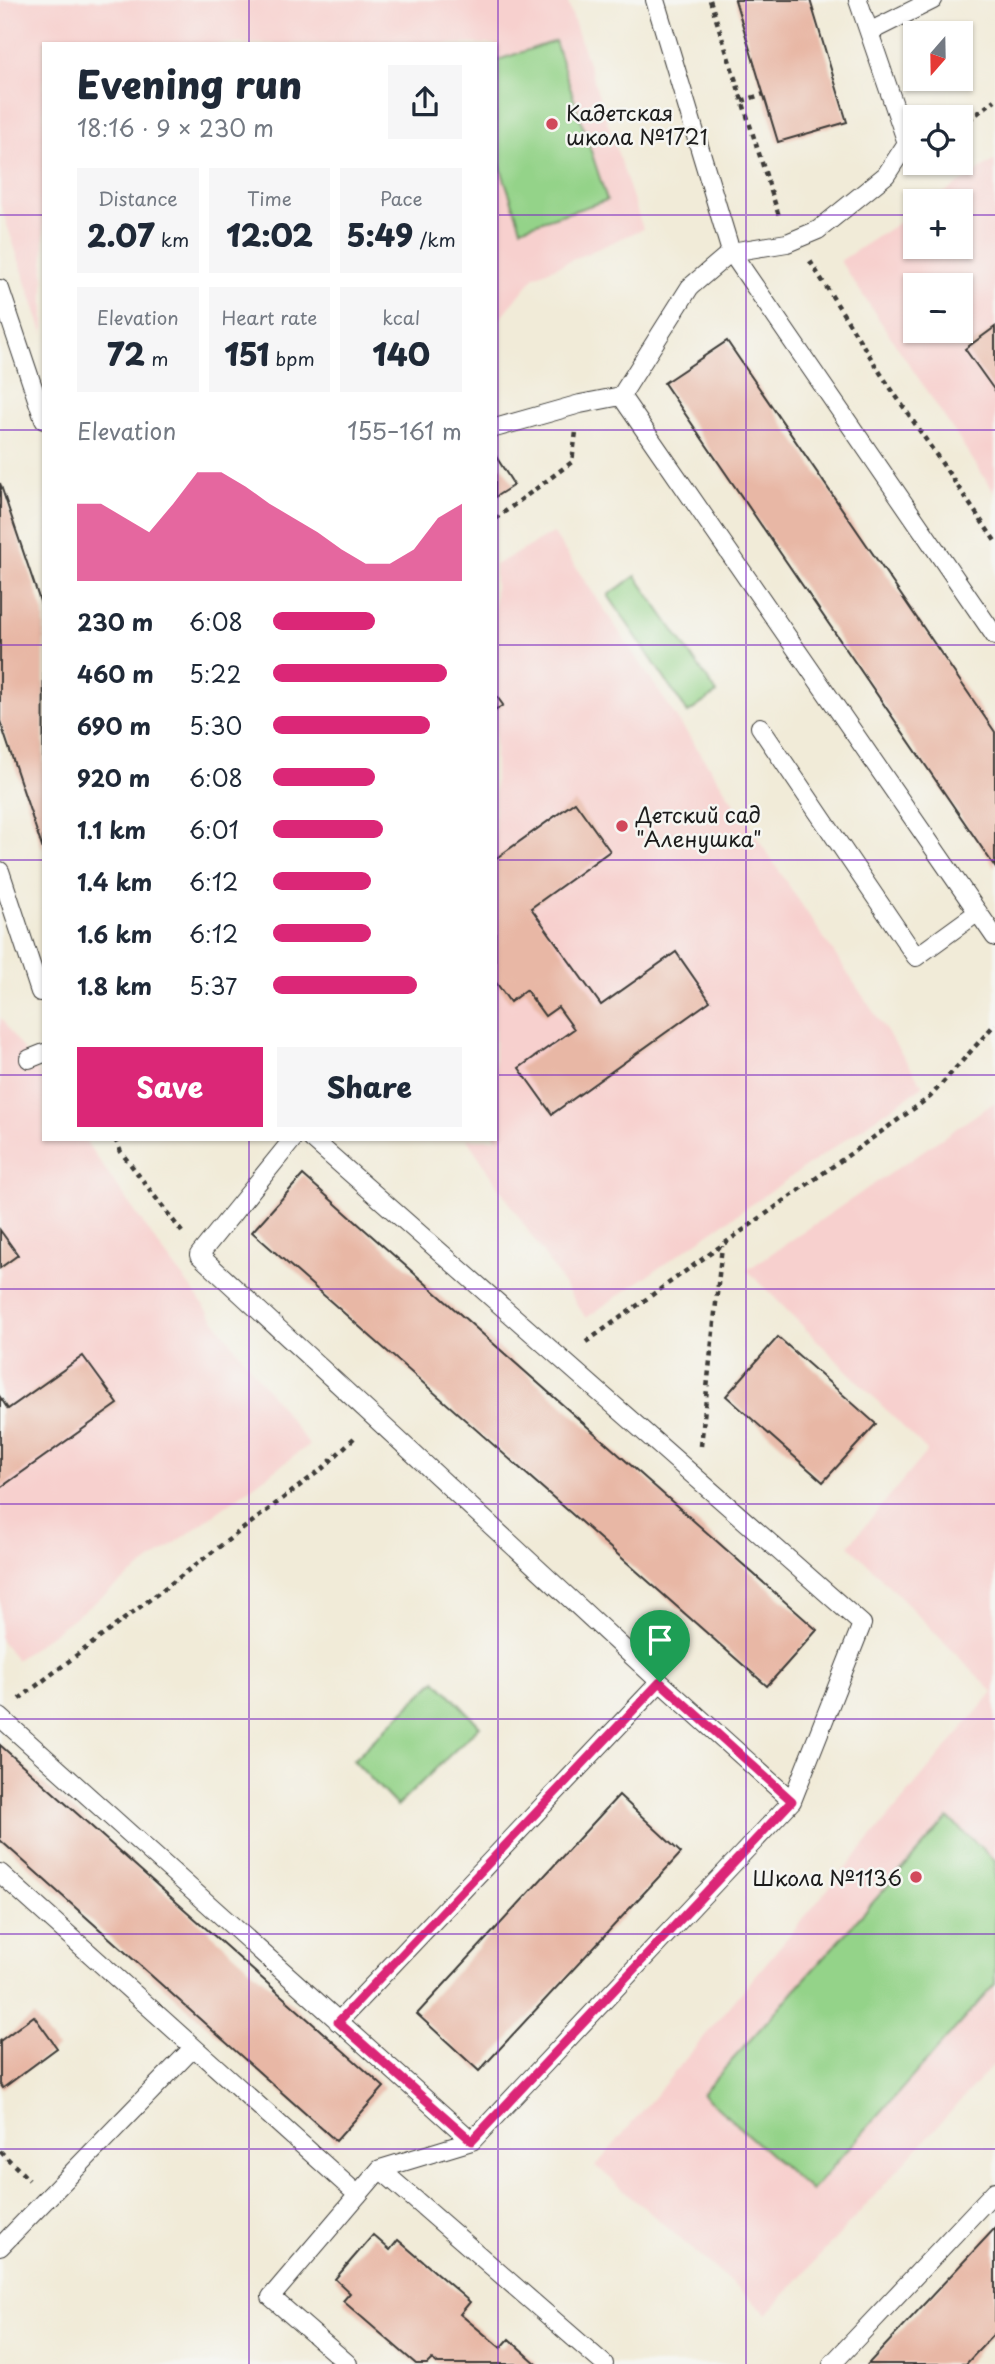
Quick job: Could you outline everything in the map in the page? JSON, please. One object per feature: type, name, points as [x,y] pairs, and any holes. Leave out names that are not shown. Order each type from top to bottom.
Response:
[{"type":"lane","points":[[655,0],[731,252],[995,636]]},
{"type":"lane","points":[[497,427],[580,404],[621,396],[690,287],[731,252],[787,243],[818,230],[886,175],[907,144],[858,0]]},
{"type":"lane","points":[[869,32],[933,0]]},
{"type":"lane","points":[[0,289],[42,414]]},
{"type":"lane","points":[[621,396],[995,937]]},
{"type":"lane","points":[[760,727],[916,957],[978,912]]},
{"type":"lane","points":[[0,871],[40,992]]},
{"type":"lane","points":[[290,1141],[199,1255],[792,1801]]},
{"type":"lane","points":[[314,1141],[862,1624],[792,1801],[472,2141],[380,2169],[271,2297],[348,2364]]},
{"type":"lane","points":[[338,2022],[660,1682]]},
{"type":"lane","points":[[6,1711],[338,2022],[472,2141]]},
{"type":"lane","points":[[0,1873],[358,2194]]},
{"type":"lane","points":[[0,2247],[193,2048]]},
{"type":"lane","points":[[380,2169],[604,2364]]},
{"type":"lane","points":[[832,2364],[995,2191]]},
{"type":"path","points":[[710,0],[787,243],[808,257],[880,374],[995,541]]},
{"type":"path","points":[[742,101],[764,94]]},
{"type":"path","points":[[973,117],[995,100]]},
{"type":"path","points":[[497,518],[572,462],[580,404]]},
{"type":"path","points":[[562,1359],[930,1097],[995,1024]]},
{"type":"path","points":[[116,1141],[121,1152],[199,1255]]},
{"type":"path","points":[[697,1478],[722,1245]]},
{"type":"path","points":[[6,1711],[323,1468],[375,1418]]},
{"type":"path","points":[[0,2151],[47,2198]]},
{"type":"shaded area","name":"Кадетская школа №1721","points":[[0,0],[567,0],[643,229],[535,276],[497,323],[497,42],[42,42],[42,329],[0,204]]},
{"type":"shaded area","points":[[995,160],[995,493],[840,261],[903,220],[903,259],[973,259],[973,189],[950,189]]},
{"type":"shaded area","name":"Детский сад \"Аленушка\"","points":[[553,533],[923,1086],[586,1318],[468,1141],[497,1141],[497,564]]},
{"type":"shaded area","points":[[0,1017],[42,1077],[42,1141],[85,1141],[156,1242],[309,1445],[16,1660],[0,1639]]},
{"type":"shaded area","name":"Школа №1136","points":[[995,1102],[995,2063],[767,2314],[596,2166],[993,1692],[849,1545],[927,1451],[747,1270]]},
{"type":"green space","points":[[555,41],[607,200],[521,228],[497,157],[497,60]]},
{"type":"green space","points":[[636,576],[717,693],[688,713],[608,595]]},
{"type":"green space","points":[[436,1680],[480,1726],[397,1806],[353,1760]]},
{"type":"green space","points":[[948,1818],[995,1860],[995,1984],[811,2191],[702,2094]]},
{"type":"building","points":[[735,0],[810,0],[847,122],[778,142]]},
{"type":"building","points":[[995,327],[995,391],[965,349]]},
{"type":"building","points":[[727,341],[995,732],[995,867],[664,383]]},
{"type":"building","points":[[497,458],[514,485],[497,496]]},
{"type":"building","points":[[0,483],[42,607],[42,847],[0,721]]},
{"type":"building","points":[[497,697],[503,705],[497,710]]},
{"type":"building","points":[[575,802],[610,851],[531,908],[601,1005],[676,952],[710,1001],[552,1114],[519,1068],[574,1029],[558,1007],[545,1016],[526,990],[510,1002],[497,984],[497,858]]},
{"type":"building","points":[[303,1175],[817,1630],[767,1686],[252,1232]]},
{"type":"building","points":[[0,1230],[18,1255],[0,1268]]},
{"type":"building","points":[[778,1337],[876,1424],[823,1482],[726,1396]]},
{"type":"building","points":[[83,1356],[118,1404],[0,1488],[0,1397],[8,1409]]},
{"type":"building","points":[[0,1745],[384,2087],[336,2141],[0,1840]]},
{"type":"building","points":[[619,1795],[681,1853],[479,2071],[417,2014]]},
{"type":"building","points":[[34,2016],[57,2048],[3,2088],[0,2084],[0,2041]]},
{"type":"building","points":[[995,2228],[995,2333],[966,2364],[868,2364]]},
{"type":"building","points":[[373,2235],[390,2250],[398,2240],[470,2302],[460,2314],[501,2348],[509,2339],[537,2364],[438,2364],[432,2359],[427,2364],[416,2364],[343,2301],[350,2293],[335,2279]]},
{"type":"place","name":"Кадетская школа №1721","points":[[552,124]]},
{"type":"place","name":"Детский сад \"Аленушка\"","points":[[622,826]]},
{"type":"place","name":"Школа №1136","points":[[916,1877]]},
{"type":"route","points":[[660,1682],[792,1801],[472,2141],[338,2022],[660,1682]]}]
